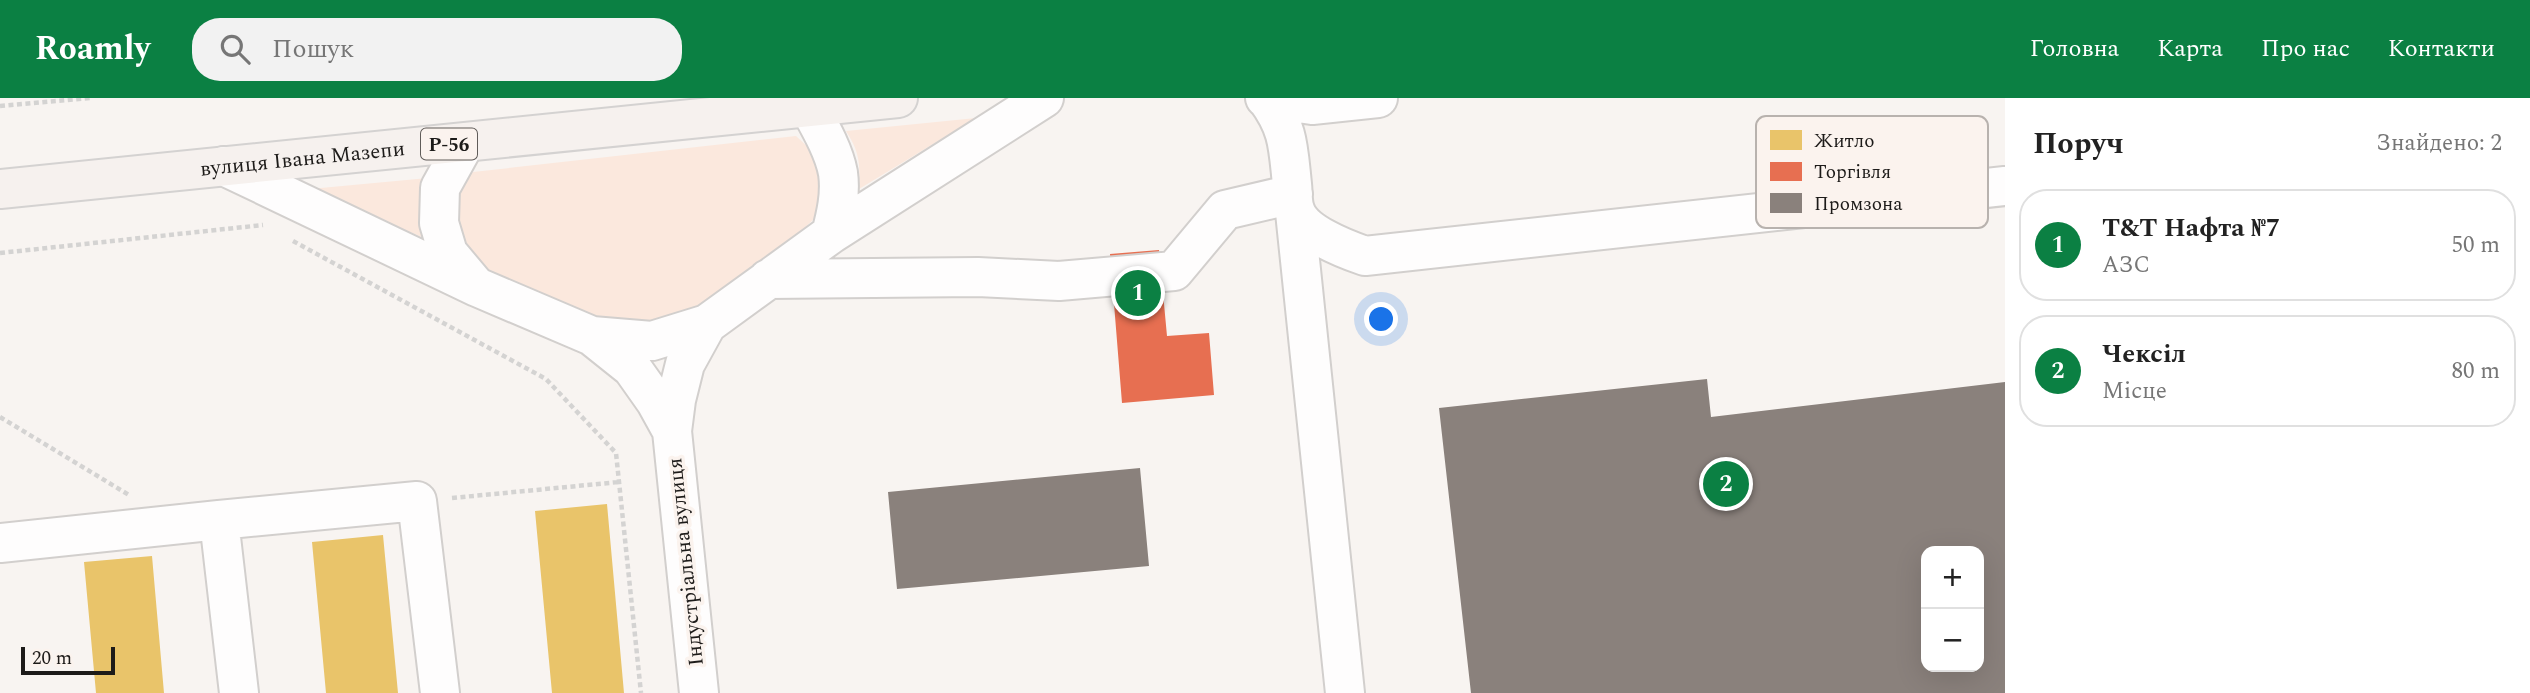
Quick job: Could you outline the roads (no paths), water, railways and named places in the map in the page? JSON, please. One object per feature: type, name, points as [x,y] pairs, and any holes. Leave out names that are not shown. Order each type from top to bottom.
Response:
[{"type":"main road","name":"вулиця Івана Мазепи","points":[[0,189],[898,98]]},
{"type":"street","points":[[224,166],[477,287],[592,336],[652,341],[707,324],[831,234],[1044,98]]},
{"type":"street","points":[[1266,98],[1312,105],[1378,98]]},
{"type":"street","points":[[1266,98],[1278,114],[1287,134],[1345,693]]},
{"type":"street","points":[[1287,134],[1298,117],[1312,105]]},
{"type":"street","points":[[809,107],[838,173],[838,204],[831,234]]},
{"type":"street","points":[[465,143],[440,188],[439,223],[448,253],[477,287]]},
{"type":"street","points":[[768,279],[978,276],[1059,281],[1174,271],[1225,210],[1294,203]]},
{"type":"street","points":[[1294,203],[1314,233],[1339,247],[1365,256],[1756,213]]},
{"type":"street","name":"Індустріальна вулиця","points":[[699,693],[672,431],[685,365],[707,324]]},
{"type":"street","name":"Індустріальна вулиця","points":[[592,336],[632,368],[672,431]]},
{"type":"street","points":[[0,543],[417,501],[440,693]]},
{"type":"street","points":[[219,520],[239,693]]},
{"type":"place","name":"Т&Т Нафта №7","points":[[1138,293]]},
{"type":"place","name":"Чексіл","points":[[1726,484]]}]
